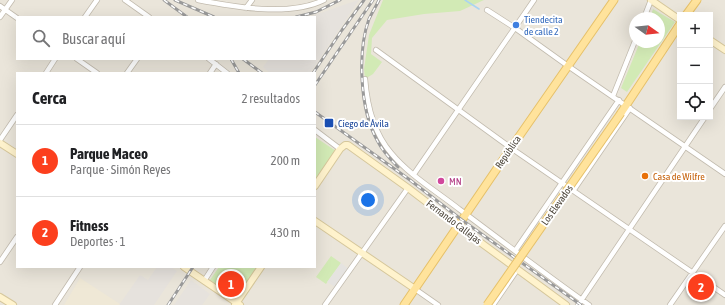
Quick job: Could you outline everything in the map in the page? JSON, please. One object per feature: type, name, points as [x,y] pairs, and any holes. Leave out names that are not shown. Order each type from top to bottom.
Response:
[{"type":"main road","name":"República","points":[[404,305],[614,0]]},
{"type":"main road","points":[[688,12],[697,0]]},
{"type":"main road","name":"Los Elevados","points":[[487,305],[621,113],[628,107],[677,29]]},
{"type":"street","points":[[0,17],[12,0]]},
{"type":"street","points":[[86,16],[97,0]]},
{"type":"street","points":[[125,0],[148,16]]},
{"type":"street","points":[[198,0],[246,8],[267,9],[302,7],[324,0]]},
{"type":"street","points":[[246,8],[252,0]]},
{"type":"street","points":[[414,174],[534,0]]},
{"type":"street","points":[[646,12],[651,0],[677,18]]},
{"type":"street","points":[[0,6],[16,17]]},
{"type":"street","points":[[487,10],[725,174]]},
{"type":"street","points":[[713,42],[725,50]]},
{"type":"street","points":[[613,96],[632,48]]},
{"type":"street","points":[[376,50],[511,148],[628,230],[725,295]]},
{"type":"street","points":[[47,72],[54,60]]},
{"type":"street","points":[[78,60],[96,72]]},
{"type":"street","points":[[128,72],[136,60]]},
{"type":"street","points":[[210,60],[226,72]]},
{"type":"street","points":[[211,72],[216,64]]},
{"type":"street","points":[[365,79],[368,103],[373,121],[381,138],[391,153],[414,174],[588,305]]},
{"type":"street","points":[[713,105],[725,87]]},
{"type":"street","points":[[515,251],[619,100]]},
{"type":"street","points":[[573,191],[628,107]]},
{"type":"street","points":[[16,117],[0,141],[16,153]]},
{"type":"street","points":[[578,305],[703,120]]},
{"type":"street","points":[[316,131],[340,149],[316,185]]},
{"type":"street","name":"Fernando Callejas","points":[[340,149],[345,145],[348,145],[566,305]]},
{"type":"street","points":[[326,305],[408,188]]},
{"type":"street","points":[[316,222],[438,305]]},
{"type":"street","points":[[670,305],[725,226]]},
{"type":"street","points":[[0,262],[16,238]]},
{"type":"street","points":[[55,305],[79,268]]},
{"type":"street","points":[[185,268],[237,304],[260,268]]},
{"type":"street","points":[[204,281],[212,268]]},
{"type":"street","points":[[493,305],[518,270]]},
{"type":"street","points":[[0,297],[13,305]]},
{"type":"shaded area","points":[[0,0],[725,0],[725,305],[0,305]]},
{"type":"shaded area","points":[[359,0],[311,72],[269,72],[263,67],[268,60],[316,60],[316,16],[312,16]]},
{"type":"shaded area","points":[[341,263],[350,270],[337,288],[327,282]]},
{"type":"shaded area","points":[[156,268],[172,268],[177,271],[154,305],[119,305],[140,275],[148,280]]},
{"type":"shaded area","points":[[80,278],[120,304],[64,305]]},
{"type":"shaded area","points":[[191,280],[210,294],[202,305],[174,305]]},
{"type":"green space","points":[[383,0],[484,0],[460,11],[424,14],[387,20],[372,38],[371,54],[382,62],[373,74],[365,79],[364,69],[369,35]]},
{"type":"green space","points":[[665,16],[675,22],[665,37]]},
{"type":"green space","points":[[638,48],[657,48],[627,92],[621,88]]},
{"type":"green space","points":[[316,138],[336,151],[316,181]]},
{"type":"green space","points":[[331,256],[341,263],[326,284],[316,277]]},
{"type":"green space","points":[[218,268],[258,268],[238,299],[210,280]]},
{"type":"waterway","points":[[465,0],[479,9]]},
{"type":"railway","points":[[164,0],[186,16]]},
{"type":"railway","points":[[175,0],[212,16]]},
{"type":"railway","points":[[300,16],[316,12],[340,0]]},
{"type":"railway","points":[[314,72],[364,0]]},
{"type":"railway","points":[[316,84],[373,0]]},
{"type":"railway","points":[[379,0],[369,19],[365,32],[362,81],[371,128],[381,147],[398,167]]},
{"type":"railway","points":[[232,60],[238,72]]},
{"type":"railway","points":[[244,60],[261,72]]},
{"type":"railway","points":[[316,113],[581,305]]},
{"type":"railway","points":[[168,305],[192,268]]},
{"type":"place","name":"Tiendecita de calle 2","points":[[516,25]]},
{"type":"place","name":"Ciego de Ávila","points":[[329,123]]},
{"type":"place","name":"Casa de Wilfre","points":[[645,176]]},
{"type":"place","name":"MN","points":[[441,181]]},
{"type":"place","name":"Parque Maceo","points":[[231,284]]},
{"type":"place","name":"Fitness","points":[[701,287]]}]
